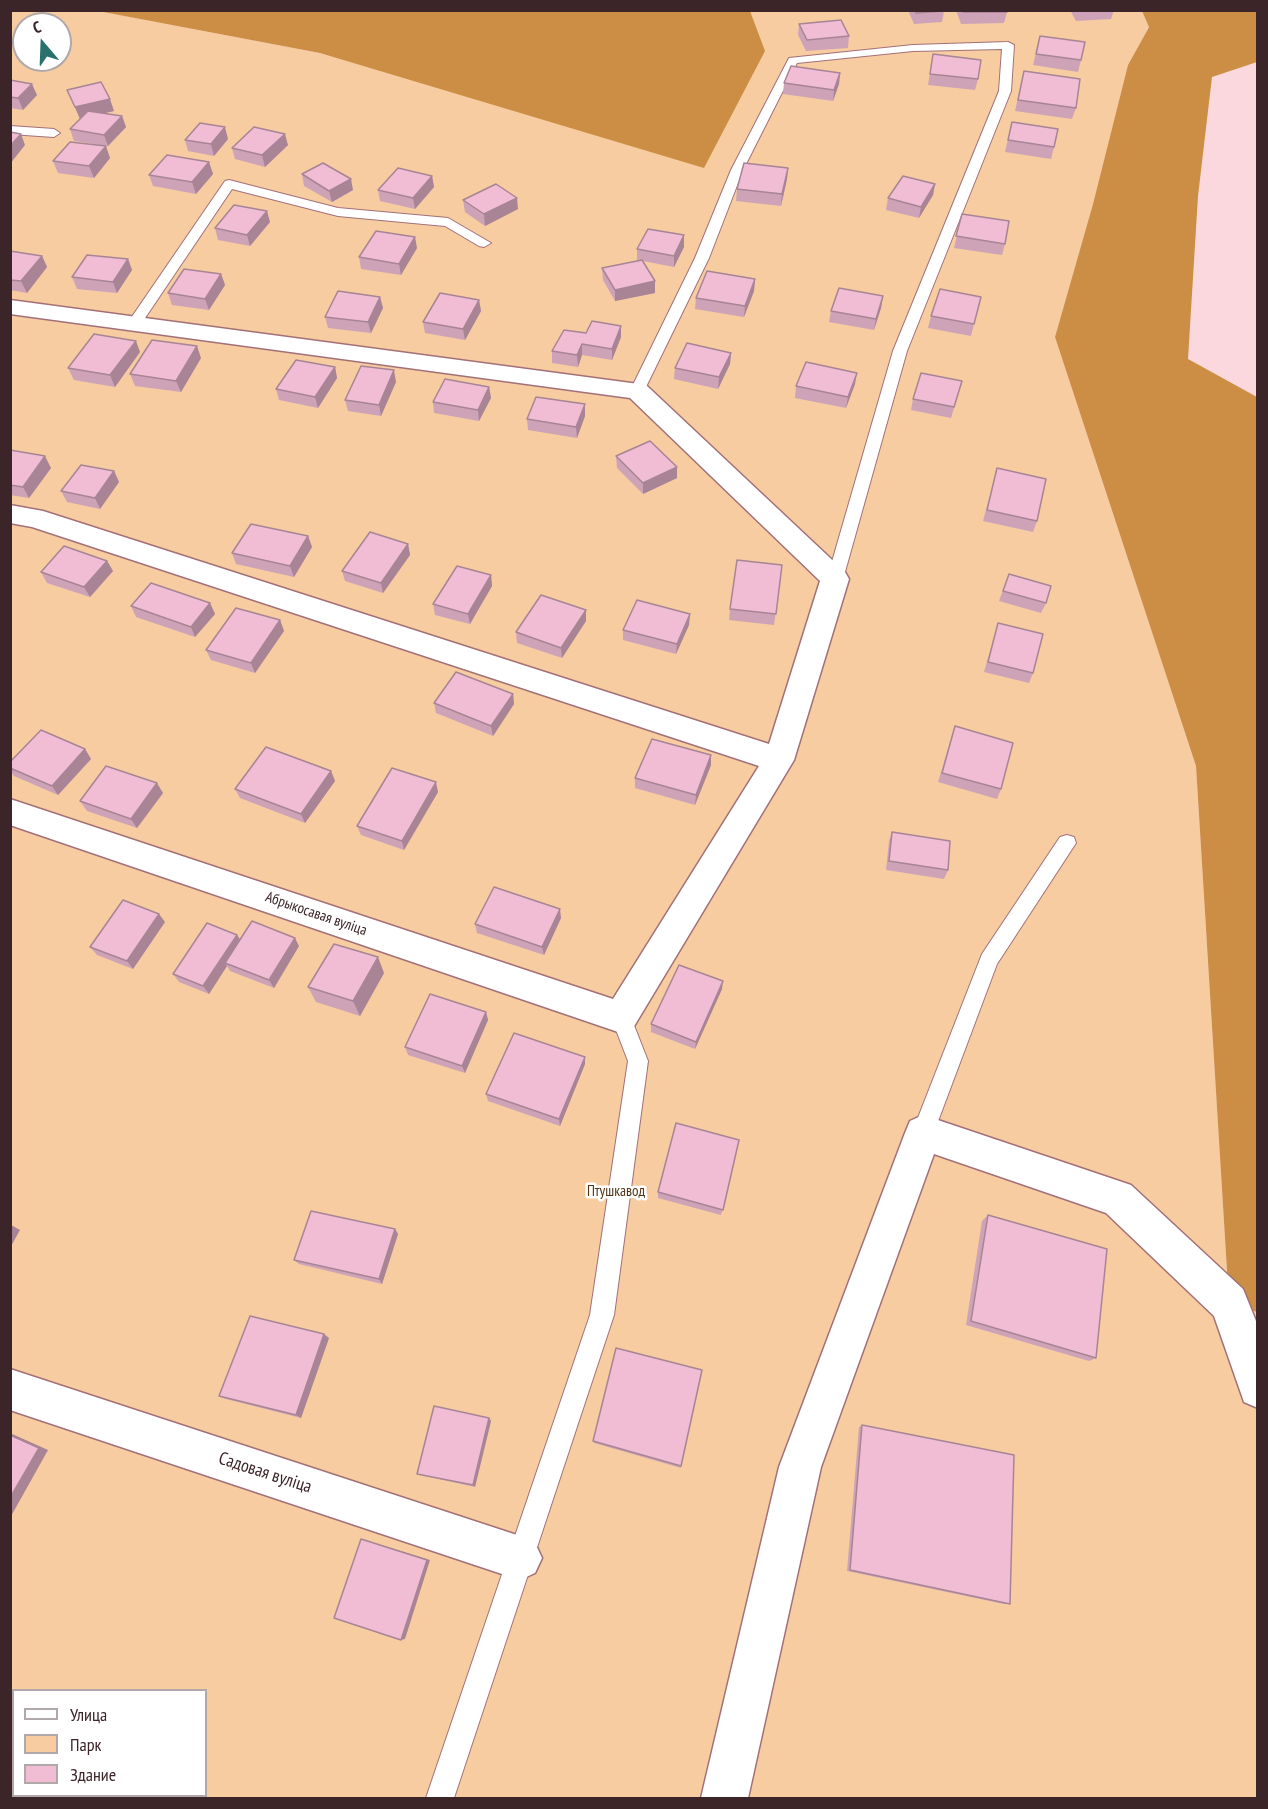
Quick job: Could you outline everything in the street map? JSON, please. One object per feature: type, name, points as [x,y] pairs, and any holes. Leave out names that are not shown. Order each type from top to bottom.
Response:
[{"type":"street","points":[[10,308],[637,391],[835,579],[779,760],[621,1017]]},
{"type":"street","points":[[10,514],[34,518],[779,760]]},
{"type":"street","name":"Абрыкосавая вуліца","points":[[10,812],[621,1017]]},
{"type":"street","points":[[724,1798],[800,1467],[923,1133],[1118,1198],[1229,1303],[1257,1383]]},
{"type":"street","name":"Садовая вуліца","points":[[10,1389],[520,1558]]},
{"type":"lane","points":[[637,391],[702,258],[737,170],[793,60],[913,48],[1008,45],[1005,90],[900,351],[835,579]]},
{"type":"lane","points":[[10,130],[54,133]]},
{"type":"lane","points":[[134,324],[229,184],[338,212],[448,222],[484,243]]},
{"type":"lane","points":[[923,1133],[989,960],[1067,843]]},
{"type":"lane","points":[[440,1798],[602,1315],[638,1060],[621,1017]]},
{"type":"green space","name":"Птушкавод","points":[[11,11],[98,11],[320,53],[697,162],[738,11],[1142,11],[1149,26],[1128,65],[1093,204],[1055,337],[1196,766],[1229,1303],[1257,1312],[1257,1798],[11,1798]]},
{"type":"shaded area","points":[[98,11],[750,11],[765,51],[704,168],[320,53]]},
{"type":"shaded area","points":[[1142,11],[1257,11],[1257,62],[1212,77],[1198,196],[1188,359],[1257,397],[1257,1312],[1229,1303],[1196,766],[1055,337],[1093,204],[1128,65],[1149,27]]},
{"type":"building","points":[[915,10],[943,10],[944,11],[916,13]]},
{"type":"building","points":[[962,10],[1006,10],[1007,12],[963,12]]},
{"type":"building","points":[[841,20],[849,36],[807,40],[799,24]]},
{"type":"building","points":[[1040,36],[1085,42],[1081,60],[1036,54]]},
{"type":"building","points":[[933,54],[981,60],[978,79],[930,74]]},
{"type":"building","points":[[791,66],[840,73],[834,90],[784,83]]},
{"type":"building","points":[[1024,71],[1080,79],[1076,108],[1018,100]]},
{"type":"building","points":[[10,80],[32,84],[18,98],[10,97]]},
{"type":"building","points":[[101,82],[110,99],[75,107],[67,90]]},
{"type":"building","points":[[88,111],[122,116],[104,135],[70,129]]},
{"type":"building","points":[[1012,122],[1058,129],[1054,147],[1008,140]]},
{"type":"building","points":[[200,123],[225,127],[211,144],[185,140]]},
{"type":"building","points":[[254,127],[285,134],[262,155],[232,148]]},
{"type":"building","points":[[10,132],[21,134],[10,146]]},
{"type":"building","points":[[70,142],[106,146],[89,166],[53,161]]},
{"type":"building","points":[[167,155],[209,162],[192,182],[149,175]]},
{"type":"building","points":[[323,163],[351,179],[329,191],[302,174]]},
{"type":"building","points":[[744,163],[788,168],[782,194],[737,189]]},
{"type":"building","points":[[398,168],[432,176],[413,198],[378,190]]},
{"type":"building","points":[[903,176],[935,184],[921,207],[888,198]]},
{"type":"building","points":[[496,184],[517,198],[484,214],[463,200]]},
{"type":"building","points":[[234,205],[267,211],[247,235],[215,228]]},
{"type":"building","points":[[962,214],[1009,221],[1005,244],[956,236]]},
{"type":"building","points":[[648,229],[684,235],[674,256],[637,249]]},
{"type":"building","points":[[376,231],[415,237],[399,264],[359,257]]},
{"type":"building","points":[[10,251],[42,256],[21,281],[10,280]]},
{"type":"building","points":[[87,255],[128,259],[113,282],[72,277]]},
{"type":"building","points":[[642,260],[655,281],[615,290],[602,268]]},
{"type":"building","points":[[184,269],[221,274],[205,299],[168,293]]},
{"type":"building","points":[[707,271],[755,279],[745,306],[696,298]]},
{"type":"building","points":[[839,288],[883,296],[876,319],[831,311]]},
{"type":"building","points":[[940,289],[981,297],[974,324],[931,316]]},
{"type":"building","points":[[338,291],[380,297],[368,322],[325,317]]},
{"type":"building","points":[[440,293],[479,300],[463,329],[423,322]]},
{"type":"building","points":[[592,321],[621,326],[612,349],[582,344],[577,355],[552,351],[564,330],[586,333]]},
{"type":"building","points":[[94,334],[136,341],[110,375],[68,368]]},
{"type":"building","points":[[152,340],[197,346],[176,381],[130,374]]},
{"type":"building","points":[[687,343],[731,353],[719,377],[675,368]]},
{"type":"building","points":[[296,360],[335,367],[315,397],[276,389]]},
{"type":"building","points":[[806,362],[857,373],[848,397],[796,386]]},
{"type":"building","points":[[361,366],[394,370],[379,405],[345,400]]},
{"type":"building","points":[[921,373],[962,381],[954,407],[913,399]]},
{"type":"building","points":[[445,379],[489,387],[478,410],[433,402]]},
{"type":"building","points":[[536,397],[585,404],[576,427],[527,419]]},
{"type":"building","points":[[650,441],[677,467],[643,483],[616,456]]},
{"type":"building","points":[[10,450],[45,456],[23,487],[10,485]]},
{"type":"building","points":[[81,465],[114,471],[95,498],[61,491]]},
{"type":"building","points":[[997,468],[1046,479],[1037,521],[987,510]]},
{"type":"building","points":[[251,524],[308,536],[290,566],[232,553]]},
{"type":"building","points":[[370,532],[408,544],[381,583],[342,571]]},
{"type":"building","points":[[64,546],[107,561],[84,587],[41,572]]},
{"type":"building","points":[[737,560],[782,565],[776,614],[730,609]]},
{"type":"building","points":[[457,566],[491,575],[468,614],[433,604]]},
{"type":"building","points":[[1009,574],[1051,586],[1046,603],[1003,591]]},
{"type":"building","points":[[151,583],[210,603],[191,627],[131,606]]},
{"type":"building","points":[[541,595],[586,610],[561,648],[516,632]]},
{"type":"building","points":[[637,600],[690,614],[677,644],[623,630]]},
{"type":"building","points":[[236,608],[280,620],[251,663],[206,650]]},
{"type":"building","points":[[998,623],[1043,634],[1033,673],[988,662]]},
{"type":"building","points":[[456,672],[513,694],[491,726],[434,703]]},
{"type":"building","points":[[955,726],[1013,743],[1001,789],[942,773]]},
{"type":"building","points":[[41,730],[85,749],[52,786],[10,768],[10,762]]},
{"type":"building","points":[[652,739],[711,755],[696,795],[635,778]]},
{"type":"building","points":[[266,747],[331,771],[301,814],[235,789]]},
{"type":"building","points":[[106,766],[157,783],[131,819],[80,801]]},
{"type":"building","points":[[392,768],[436,782],[402,841],[357,826]]},
{"type":"building","points":[[892,832],[950,841],[948,870],[889,861]]},
{"type":"building","points":[[494,887],[560,909],[542,947],[475,924]]},
{"type":"building","points":[[123,900],[159,914],[127,961],[90,947]]},
{"type":"building","points":[[252,921],[295,938],[269,980],[225,963]]},
{"type":"building","points":[[207,923],[237,935],[203,986],[173,974]]},
{"type":"building","points":[[334,944],[378,957],[353,1001],[308,987]]},
{"type":"building","points":[[679,965],[723,981],[696,1042],[651,1024]]},
{"type":"building","points":[[430,994],[486,1012],[462,1066],[405,1047]]},
{"type":"building","points":[[514,1033],[585,1057],[559,1119],[486,1094]]},
{"type":"building","points":[[676,1123],[739,1140],[723,1210],[658,1192]]},
{"type":"building","points":[[311,1211],[395,1229],[379,1279],[294,1260]]},
{"type":"building","points":[[988,1215],[1107,1249],[1096,1358],[971,1321]]},
{"type":"building","points":[[250,1316],[324,1334],[296,1415],[219,1396]]},
{"type":"building","points":[[616,1348],[702,1370],[681,1466],[593,1441]]},
{"type":"building","points":[[434,1406],[489,1418],[473,1485],[417,1474]]},
{"type":"building","points":[[862,1425],[1014,1455],[1010,1604],[850,1570]]},
{"type":"building","points":[[10,1435],[39,1448],[10,1498]]},
{"type":"building","points":[[361,1539],[427,1560],[401,1640],[334,1618]]},
{"type":"building","points":[[30,1797],[108,1797],[108,1798]]}]
